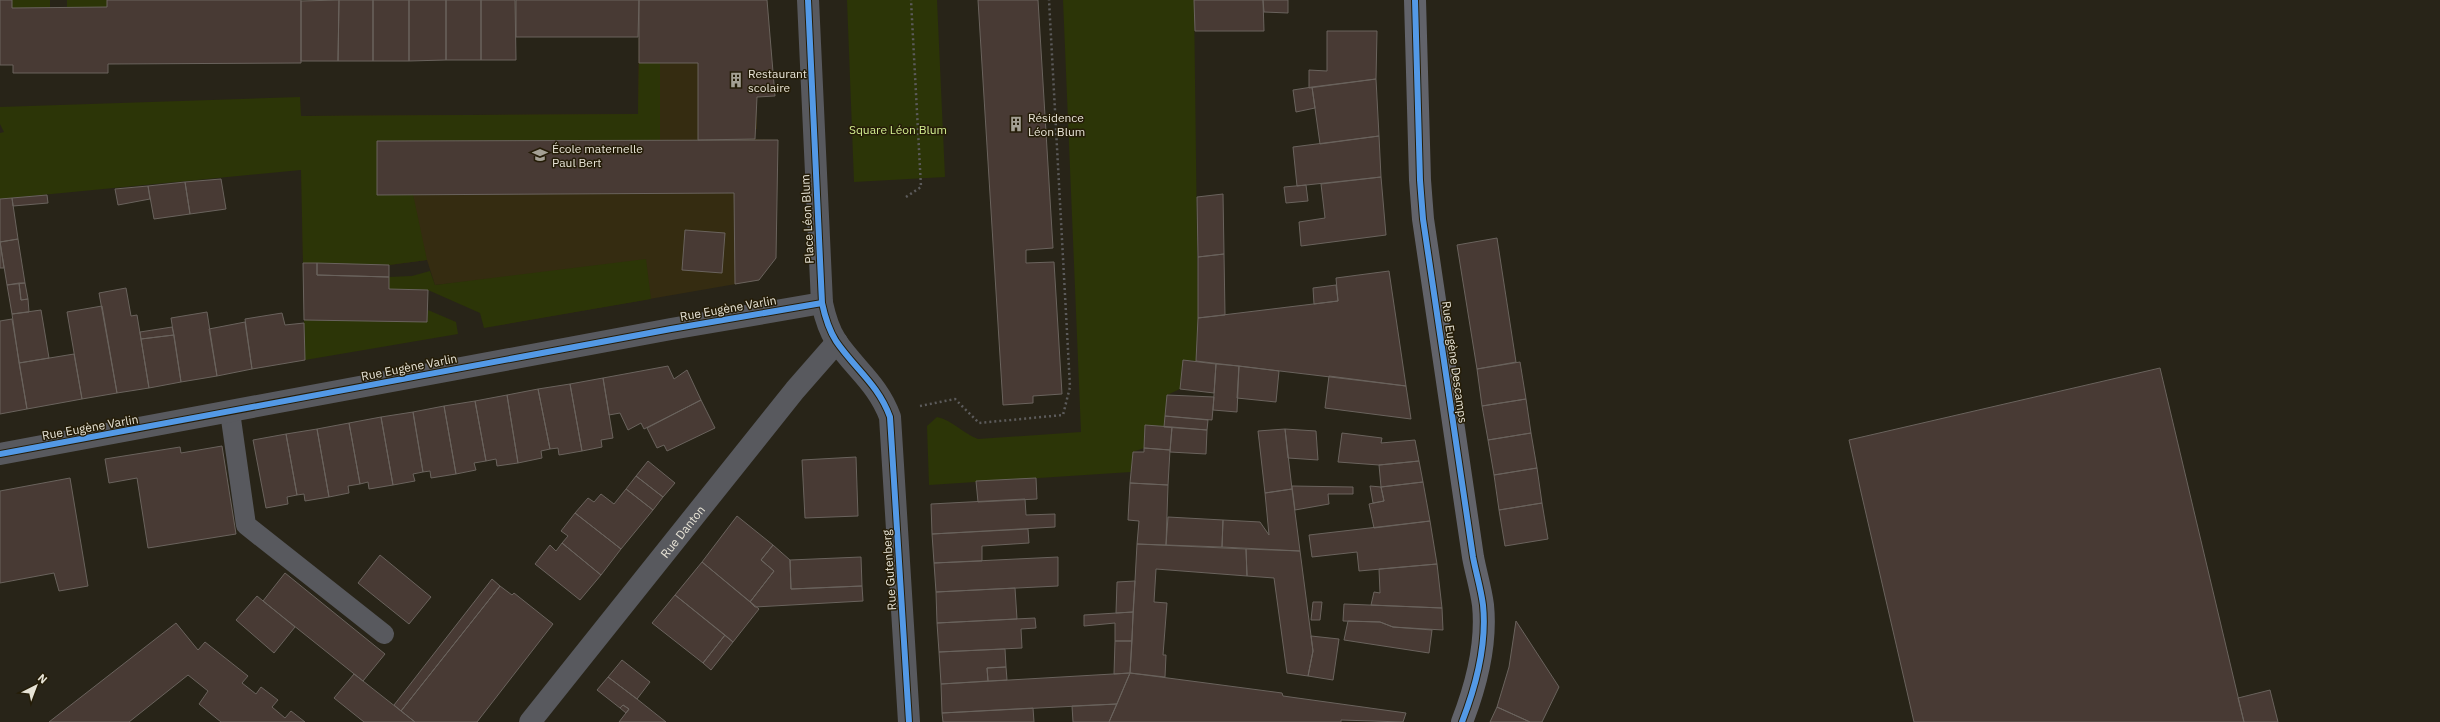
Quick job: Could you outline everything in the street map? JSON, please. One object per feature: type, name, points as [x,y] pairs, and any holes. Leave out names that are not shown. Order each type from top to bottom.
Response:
[{"type":"street","name":"Place Léon Blum","points":[[808,0],[822,303],[827,322],[837,342],[875,387],[884,400],[890,417]]},
{"type":"street","name":"Rue Eugène Descamps","points":[[1416,0],[1420,180],[1423,219],[1473,557],[1483,606],[1478,670],[1473,693],[1462,722]]},
{"type":"street","name":"Rue Eugène Varlin","points":[[0,454],[671,328],[822,303]]},
{"type":"street","name":"Rue Danton","points":[[530,722],[795,390],[837,342]]},
{"type":"street","name":"Rue Gutenberg","points":[[890,417],[909,722]]},
{"type":"lane","points":[[230,412],[246,525],[384,634]]},
{"type":"path","points":[[906,197],[921,187],[911,0]]},
{"type":"path","points":[[890,417],[911,408],[955,399],[979,423],[1064,415],[1070,387],[1049,0]]},
{"type":"shaded area","name":"École maternelle Paul Bert","points":[[639,0],[767,0],[775,96],[757,97],[757,129],[754,129],[755,139],[778,140],[776,258],[759,280],[500,325],[491,279],[435,285],[427,260],[389,265],[303,263],[301,116],[638,114]]},
{"type":"green space","points":[[12,0],[50,0],[50,8],[12,8]]},
{"type":"green space","points":[[67,0],[107,0],[107,7],[67,8]]},
{"type":"green space","name":"Square Léon Blum","points":[[847,0],[937,0],[945,177],[854,182]]},
{"type":"green space","points":[[1063,0],[1194,0],[1198,318],[1196,361],[1183,360],[1180,389],[1167,395],[1164,427],[1145,425],[1144,448],[1133,452],[1131,472],[929,485],[927,426],[937,417],[948,421],[967,434],[978,439],[1081,432]]},
{"type":"green space","points":[[639,63],[660,63],[660,140],[377,141],[413,194],[427,260],[389,265],[303,263],[301,170],[0,199],[0,133],[4,132],[0,124],[0,107],[300,97],[301,116],[638,114]]},
{"type":"green space","points":[[646,259],[651,299],[484,328],[480,313],[428,290],[389,289],[389,277],[412,276],[430,271],[435,285]]},
{"type":"green space","points":[[428,310],[456,322],[458,334],[305,360],[304,320],[427,322]]},
{"type":"building","points":[[0,0],[12,0],[12,8],[107,7],[107,0],[301,0],[301,63],[108,64],[108,73],[13,73],[13,65],[0,65]]},
{"type":"building","points":[[339,0],[373,0],[373,61],[338,61]]},
{"type":"building","points":[[339,0],[338,61],[301,61],[301,1]]},
{"type":"building","points":[[373,0],[409,0],[409,61],[373,61]]},
{"type":"building","points":[[409,0],[446,0],[446,60],[409,61]]},
{"type":"building","points":[[446,0],[481,0],[481,60],[446,60]]},
{"type":"building","points":[[481,0],[515,0],[516,60],[481,60]]},
{"type":"building","points":[[516,0],[639,0],[638,37],[516,37]]},
{"type":"building","name":"Restaurant scolaire","points":[[639,0],[767,0],[775,96],[757,97],[755,139],[698,140],[698,63],[639,63]]},
{"type":"building","name":"Résidence Léon Blum","points":[[978,0],[1038,0],[1053,248],[1026,250],[1026,263],[1054,262],[1062,394],[1033,396],[1033,403],[1003,405]]},
{"type":"building","points":[[1194,0],[1263,0],[1264,31],[1195,31]]},
{"type":"building","points":[[1263,0],[1288,0],[1288,13],[1264,12]]},
{"type":"building","points":[[1327,31],[1377,31],[1376,79],[1309,88],[1309,70],[1327,71]]},
{"type":"building","points":[[1376,79],[1379,136],[1320,144],[1312,87]]},
{"type":"building","points":[[1312,87],[1315,108],[1296,112],[1293,90]]},
{"type":"building","points":[[1379,136],[1381,177],[1297,186],[1293,147]]},
{"type":"building","points":[[778,140],[776,258],[759,280],[735,284],[734,193],[377,195],[377,141]]},
{"type":"building","points":[[1381,177],[1386,235],[1301,246],[1299,222],[1325,218],[1321,184]]},
{"type":"building","points":[[221,179],[226,209],[190,214],[185,182]]},
{"type":"building","points":[[185,182],[190,214],[154,219],[148,186]]},
{"type":"building","points":[[1306,185],[1308,201],[1286,203],[1284,187]]},
{"type":"building","points":[[148,186],[150,199],[118,205],[115,189]]},
{"type":"building","points":[[1223,194],[1224,254],[1198,257],[1197,197]]},
{"type":"building","points":[[47,195],[48,203],[13,206],[12,198]]},
{"type":"building","points":[[12,198],[18,239],[0,242],[0,199]]},
{"type":"building","points":[[685,230],[725,233],[722,273],[682,270]]},
{"type":"building","points":[[1497,238],[1516,362],[1477,369],[1457,245]]},
{"type":"building","points":[[18,239],[25,283],[7,285],[0,242]]},
{"type":"building","points":[[0,241],[4,268],[0,268]]},
{"type":"building","points":[[1224,254],[1225,315],[1198,318],[1198,257]]},
{"type":"building","points":[[303,263],[317,263],[317,275],[389,277],[389,289],[428,290],[427,322],[304,320]]},
{"type":"building","points":[[317,263],[389,265],[389,277],[317,275]]},
{"type":"building","points":[[1389,271],[1406,386],[1196,361],[1198,318],[1338,301],[1336,278]]},
{"type":"building","points":[[19,283],[21,300],[28,299],[29,312],[12,314],[7,285]]},
{"type":"building","points":[[19,283],[25,283],[28,299],[21,300]]},
{"type":"building","points":[[1336,285],[1338,301],[1314,304],[1313,288]]},
{"type":"building","points":[[126,288],[131,316],[137,315],[149,388],[117,393],[99,293]]},
{"type":"building","points":[[102,306],[117,393],[82,399],[67,312]]},
{"type":"building","points":[[41,310],[49,358],[19,363],[12,314]]},
{"type":"building","points":[[207,312],[217,376],[181,382],[171,318]]},
{"type":"building","points":[[282,313],[285,325],[304,323],[305,360],[252,369],[245,319]]},
{"type":"building","points":[[12,319],[27,409],[0,414],[0,321]]},
{"type":"building","points":[[245,322],[252,369],[217,376],[209,329]]},
{"type":"building","points":[[172,327],[174,335],[141,339],[140,332]]},
{"type":"building","points":[[174,335],[181,382],[149,388],[141,339]]},
{"type":"building","points":[[74,354],[82,399],[27,409],[19,363]]},
{"type":"building","points":[[1183,360],[1216,364],[1214,393],[1180,389]]},
{"type":"building","points":[[1520,362],[1526,399],[1482,406],[1477,369]]},
{"type":"building","points":[[1216,364],[1239,366],[1237,412],[1213,410]]},
{"type":"building","points":[[668,366],[674,379],[687,370],[701,400],[644,429],[641,423],[628,430],[620,413],[609,415],[603,378]]},
{"type":"building","points":[[1239,366],[1279,371],[1276,402],[1237,398]]},
{"type":"building","points":[[2160,368],[2244,722],[1914,722],[1849,440]]},
{"type":"building","points":[[1329,376],[1406,386],[1411,419],[1325,408]]},
{"type":"building","points":[[603,378],[613,438],[601,440],[602,447],[582,451],[570,384]]},
{"type":"building","points":[[570,384],[582,451],[559,455],[558,448],[550,449],[538,389]]},
{"type":"building","points":[[538,389],[550,449],[541,451],[542,458],[518,463],[507,395]]},
{"type":"building","points":[[507,395],[518,463],[497,466],[496,459],[486,461],[475,401]]},
{"type":"building","points":[[1167,395],[1214,397],[1212,420],[1165,416]]},
{"type":"building","points":[[1526,399],[1531,433],[1488,440],[1482,406]]},
{"type":"building","points":[[701,400],[715,428],[667,451],[664,445],[657,448],[647,428]]},
{"type":"building","points":[[475,401],[486,461],[474,463],[476,470],[456,474],[444,406]]},
{"type":"building","points":[[444,406],[456,474],[431,478],[430,471],[423,472],[413,412]]},
{"type":"building","points":[[413,412],[423,472],[413,474],[415,481],[393,485],[381,417]]},
{"type":"building","points":[[1165,416],[1208,420],[1207,430],[1164,427]]},
{"type":"building","points":[[381,417],[393,485],[369,489],[368,482],[360,484],[349,423]]},
{"type":"building","points":[[349,423],[360,484],[348,486],[349,493],[329,497],[317,429]]},
{"type":"building","points":[[1145,425],[1172,427],[1170,450],[1144,448]]},
{"type":"building","points":[[1172,427],[1207,430],[1206,454],[1170,452]]},
{"type":"building","points":[[317,429],[329,497],[305,501],[304,494],[297,495],[286,434]]},
{"type":"building","points":[[1285,429],[1292,489],[1265,493],[1258,431]]},
{"type":"building","points":[[1285,429],[1316,431],[1318,460],[1288,458]]},
{"type":"building","points":[[1342,433],[1382,438],[1381,443],[1415,440],[1419,461],[1379,465],[1338,462]]},
{"type":"building","points":[[1531,433],[1537,468],[1494,475],[1488,440]]},
{"type":"building","points":[[286,434],[297,495],[287,497],[288,504],[266,508],[253,440]]},
{"type":"building","points":[[222,446],[236,534],[148,548],[137,478],[109,483],[105,459],[180,447],[181,453]]},
{"type":"building","points":[[1144,448],[1170,450],[1168,485],[1130,483],[1133,452],[1144,452]]},
{"type":"building","points":[[856,457],[858,516],[805,518],[802,460]]},
{"type":"building","points":[[648,461],[675,483],[663,497],[636,476]]},
{"type":"building","points":[[1419,461],[1423,482],[1381,487],[1379,465]]},
{"type":"building","points":[[1537,468],[1542,503],[1499,510],[1494,475]]},
{"type":"building","points":[[636,476],[663,497],[653,510],[626,489]]},
{"type":"building","points":[[70,478],[88,586],[59,591],[54,573],[0,583],[0,491]]},
{"type":"building","points":[[1036,478],[1037,499],[978,502],[976,481]]},
{"type":"building","points":[[1423,482],[1430,521],[1374,528],[1369,504],[1384,501],[1381,487]]},
{"type":"building","points":[[1130,483],[1168,485],[1166,545],[1137,544],[1139,521],[1128,520]]},
{"type":"building","points":[[1292,486],[1353,487],[1353,494],[1328,494],[1329,504],[1295,510]]},
{"type":"building","points":[[1370,486],[1381,487],[1384,501],[1373,503]]},
{"type":"building","points":[[626,489],[653,510],[621,549],[575,513],[588,498],[594,502],[601,494],[614,504]]},
{"type":"building","points":[[1292,489],[1300,551],[1222,547],[1223,520],[1260,522],[1269,535],[1265,493]]},
{"type":"building","points":[[1025,499],[1026,515],[1055,514],[1055,527],[932,534],[931,504]]},
{"type":"building","points":[[1542,503],[1548,539],[1505,546],[1499,510]]},
{"type":"building","points":[[575,513],[621,549],[601,575],[562,543],[568,536],[561,531]]},
{"type":"building","points":[[737,516],[773,545],[761,560],[774,571],[750,602],[702,562]]},
{"type":"building","points":[[1168,517],[1223,520],[1222,547],[1166,545]]},
{"type":"building","points":[[1430,521],[1437,564],[1359,571],[1357,552],[1312,557],[1309,535]]},
{"type":"building","points":[[1028,529],[1029,543],[982,546],[982,561],[934,563],[932,534]]},
{"type":"building","points":[[562,543],[601,575],[580,600],[535,564],[550,545],[556,551]]},
{"type":"building","points":[[1137,544],[1246,549],[1247,576],[1156,569],[1154,602],[1167,603],[1163,655],[1166,655],[1165,677],[1130,673]]},
{"type":"building","points":[[773,545],[790,560],[791,589],[862,586],[863,601],[755,607],[750,602],[774,571],[761,560]]},
{"type":"building","points":[[1246,549],[1300,551],[1313,651],[1308,676],[1287,673],[1274,578],[1247,576]]},
{"type":"building","points":[[380,555],[431,597],[409,624],[358,583]]},
{"type":"building","points":[[861,557],[862,586],[791,589],[790,560]]},
{"type":"building","points":[[1058,557],[1058,586],[936,592],[934,563]]},
{"type":"building","points":[[702,562],[759,609],[733,642],[675,595]]},
{"type":"building","points":[[1437,564],[1442,608],[1371,605],[1374,592],[1380,593],[1379,569]]},
{"type":"building","points":[[285,573],[385,654],[363,681],[263,601]]},
{"type":"building","points":[[492,579],[500,586],[401,711],[394,705]]},
{"type":"building","points":[[1135,581],[1133,612],[1116,613],[1117,582]]},
{"type":"building","points":[[500,586],[512,595],[514,593],[553,624],[477,722],[415,722],[401,711]]},
{"type":"building","points":[[1015,588],[1017,619],[937,623],[936,592]]},
{"type":"building","points":[[675,595],[725,635],[703,663],[652,623]]},
{"type":"building","points":[[257,596],[295,627],[274,653],[236,620]]},
{"type":"building","points":[[1313,602],[1322,602],[1320,620],[1311,620]]},
{"type":"building","points":[[1344,604],[1442,608],[1443,630],[1393,627],[1380,622],[1343,621]]},
{"type":"building","points":[[1133,612],[1132,641],[1115,641],[1115,623],[1084,626],[1084,615]]},
{"type":"building","points":[[1035,618],[1036,628],[1021,629],[1022,648],[939,652],[937,623]]},
{"type":"building","points":[[1348,621],[1380,622],[1393,627],[1432,630],[1429,653],[1344,640]]},
{"type":"building","points":[[1516,621],[1559,687],[1542,722],[1530,722],[1497,707],[1509,667]]},
{"type":"building","points":[[176,623],[198,650],[205,642],[248,676],[242,683],[256,694],[261,687],[278,700],[272,707],[285,718],[291,711],[305,722],[221,722],[199,704],[208,691],[188,675],[129,722],[49,722]]},
{"type":"building","points":[[725,635],[733,642],[711,670],[703,663]]},
{"type":"building","points":[[1311,636],[1339,639],[1333,680],[1308,676],[1313,651]]},
{"type":"building","points":[[1115,641],[1132,641],[1130,673],[1114,674]]},
{"type":"building","points":[[1005,649],[1006,667],[987,668],[988,681],[941,684],[939,652]]},
{"type":"building","points":[[622,660],[650,682],[637,699],[608,677]]},
{"type":"building","points":[[1006,667],[1007,680],[988,681],[987,668]]},
{"type":"building","points":[[1130,673],[1117,704],[942,713],[941,684]]},
{"type":"building","points":[[1130,673],[1282,693],[1283,696],[1406,713],[1403,722],[1341,720],[1341,722],[1109,722]]},
{"type":"building","points":[[354,674],[415,722],[364,722],[334,698]]},
{"type":"building","points":[[608,677],[666,722],[619,722],[629,709],[623,705],[620,708],[597,690]]},
{"type":"building","points":[[2270,690],[2278,722],[2244,722],[2238,698]]},
{"type":"building","points":[[1117,704],[1109,722],[1073,722],[1072,706]]},
{"type":"building","points":[[623,705],[629,709],[626,713],[620,708]]},
{"type":"building","points":[[1497,707],[1530,722],[1490,722]]},
{"type":"building","points":[[1033,708],[1034,722],[943,722],[942,713]]},
{"type":"cycle path","points":[[808,0],[822,303],[824,313],[836,341],[873,386],[885,405],[890,417],[909,722]]},
{"type":"cycle path","points":[[1415,0],[1420,180],[1423,219],[1473,557],[1481,593],[1484,620],[1482,650],[1476,679],[1462,722]]},
{"type":"cycle path","points":[[0,454],[671,329],[822,303]]},
{"type":"place","name":"Restaurant scolaire","points":[[736,80]]},
{"type":"place","name":"Résidence Léon Blum","points":[[1016,124]]},
{"type":"place","name":"École maternelle Paul Bert","points":[[540,155]]}]
